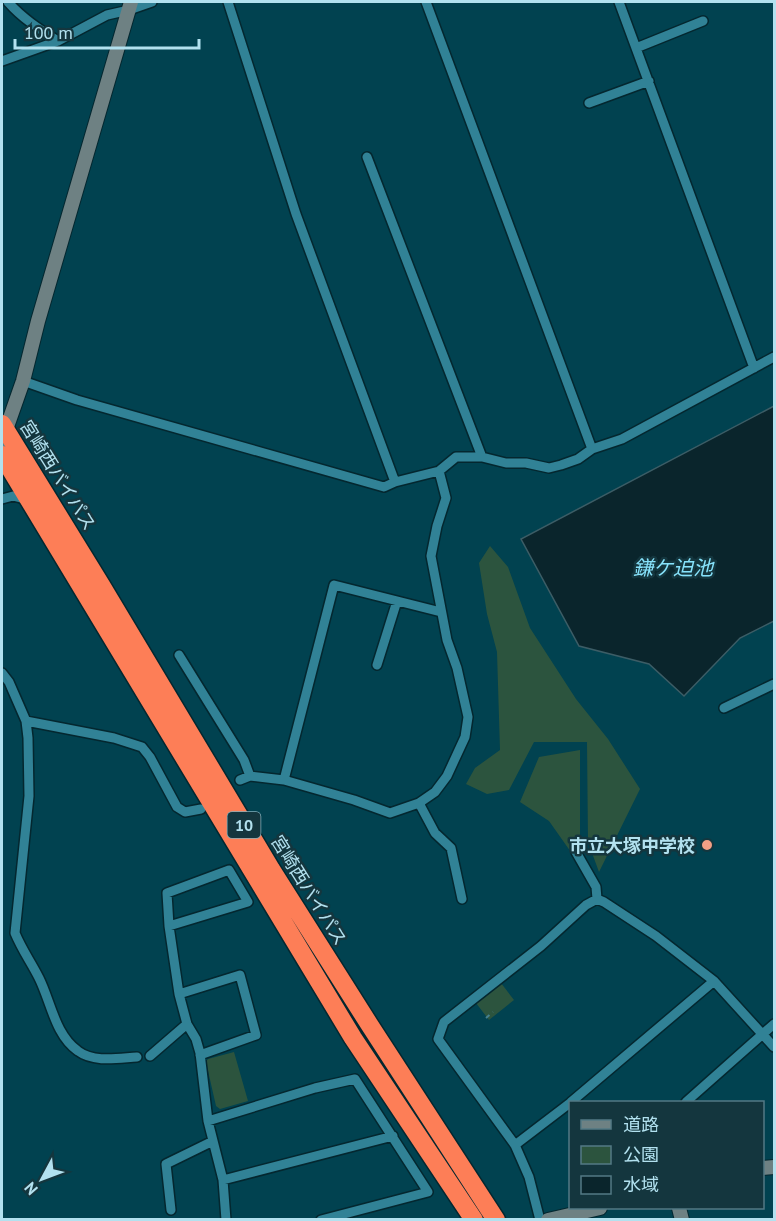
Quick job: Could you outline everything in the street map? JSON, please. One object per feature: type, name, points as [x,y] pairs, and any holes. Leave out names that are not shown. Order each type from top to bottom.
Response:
[{"type":"highway","name":"宮崎西バイパス","points":[[3,432],[107,595],[277,879],[496,1220]]},
{"type":"highway","name":"宮崎西バイパス","points":[[2,455],[353,1038],[474,1220]]},
{"type":"street","points":[[8,2],[33,25],[58,41]]},
{"type":"street","points":[[2,61],[58,41],[107,15],[130,6],[152,2]]},
{"type":"street","points":[[228,2],[296,214],[395,482]]},
{"type":"street","points":[[426,2],[592,449]]},
{"type":"street","points":[[619,2],[754,368]]},
{"type":"street","points":[[3,432],[23,381],[38,321],[130,6]]},
{"type":"street","points":[[636,48],[703,21]]},
{"type":"street","points":[[589,103],[648,81]]},
{"type":"street","points":[[367,157],[482,458]]},
{"type":"street","points":[[23,381],[77,400],[384,487],[439,471],[456,457],[526,463],[549,468],[578,459],[592,449],[622,439],[774,357]]},
{"type":"street","points":[[240,780],[250,776],[284,780],[363,802],[390,813],[419,803],[435,792],[447,776],[465,737],[468,717],[441,612],[431,556],[446,498],[439,471]]},
{"type":"street","points":[[2,499],[13,496],[27,499],[32,507]]},
{"type":"street","points":[[284,780],[334,585],[441,612]]},
{"type":"street","points":[[377,665],[397,600]]},
{"type":"street","points":[[178,655],[244,760],[250,776]]},
{"type":"street","points":[[2,673],[9,682],[26,721],[29,796],[15,933],[22,951],[39,978],[60,1030],[76,1051],[102,1059],[137,1057]]},
{"type":"street","points":[[724,708],[774,684]]},
{"type":"street","points":[[26,721],[114,738],[142,747],[150,757],[177,807],[185,812],[201,808]]},
{"type":"street","points":[[419,803],[435,833],[451,848],[462,899]]},
{"type":"street","points":[[576,852],[596,887],[597,899]]},
{"type":"street","points":[[169,926],[248,902],[229,870],[167,893],[169,926],[179,994],[200,1055],[208,1121],[223,1180],[226,1220]]},
{"type":"street","points":[[597,899],[656,936],[714,981],[774,1047]]},
{"type":"street","points":[[540,1220],[529,1178],[515,1145],[438,1039],[444,1022],[541,946],[586,905],[597,899]]},
{"type":"street","points":[[179,994],[240,975],[256,1035],[200,1055]]},
{"type":"street","points":[[576,1101],[714,981]]},
{"type":"street","points":[[150,1056],[188,1024]]},
{"type":"street","points":[[687,1101],[774,1024]]},
{"type":"street","points":[[208,1121],[315,1088],[355,1079],[428,1192],[321,1220]]},
{"type":"street","points":[[515,1145],[569,1107]]},
{"type":"street","points":[[223,1180],[393,1136]]},
{"type":"street","points":[[171,1210],[166,1164],[213,1141]]},
{"type":"street","points":[[548,1220],[596,1209]]},
{"type":"path","points":[[486,1018],[491,1017],[494,1012]]},
{"type":"green space","points":[[490,546],[508,567],[530,628],[576,699],[608,739],[640,789],[599,872],[588,842],[587,742],[534,742],[509,790],[487,794],[466,784],[475,768],[500,750],[497,652],[487,614],[479,563]]},
{"type":"green space","points":[[580,750],[580,848],[573,855],[549,821],[520,802],[539,757]]},
{"type":"green space","points":[[501,983],[514,1000],[489,1020],[476,1003]]},
{"type":"green space","points":[[234,1052],[248,1101],[220,1109],[216,1106],[206,1062],[208,1059]]},
{"type":"water","name":"鎌ケ迫池","points":[[774,406],[774,621],[740,638],[684,696],[649,664],[579,646],[521,539]]},
{"type":"place","name":"市立大塚中学校","points":[[707,845]]}]
